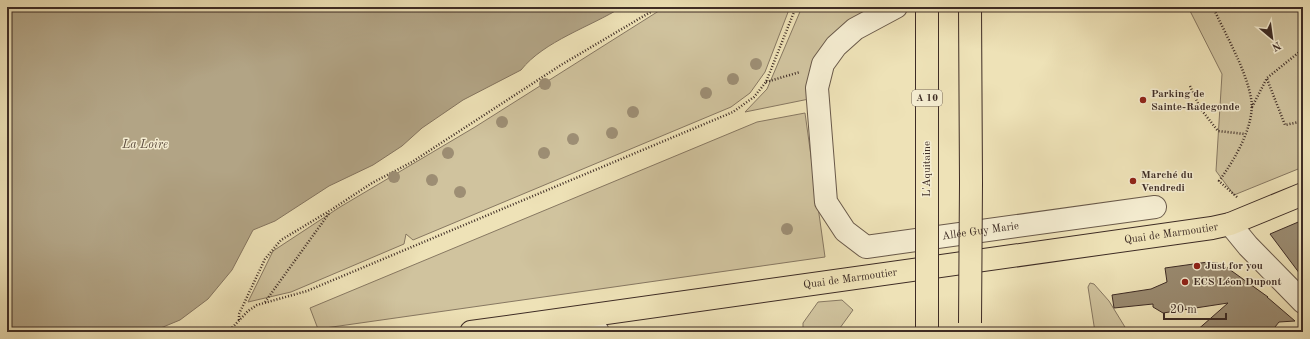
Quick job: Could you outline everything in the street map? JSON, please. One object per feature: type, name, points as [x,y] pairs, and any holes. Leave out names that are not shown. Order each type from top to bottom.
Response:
[{"type":"main road","name":"L'Aquitaine","points":[[927,7],[927,331]]},
{"type":"main road","points":[[970,7],[970,328]]},
{"type":"main road","name":"Quai de Marmoutier","points":[[471,332],[592,324],[1159,236],[1230,224],[1303,194]]},
{"type":"street","points":[[823,64],[836,46],[855,29],[896,7]]},
{"type":"street","name":"Allée Guy Marie","points":[[823,64],[817,88],[826,202],[845,231],[866,246],[1154,207]]},
{"type":"street","points":[[1230,224],[1248,246],[1303,302]]},
{"type":"path","points":[[239,320],[239,314],[258,273],[273,248],[294,231],[331,210],[372,183],[412,162],[562,65],[659,7]]},
{"type":"path","points":[[228,332],[248,311],[265,302],[291,297],[307,291],[733,112],[754,97],[766,82],[796,7]]},
{"type":"path","points":[[1213,7],[1242,71],[1251,98],[1251,107],[1245,134],[1227,170],[1219,180],[1239,198],[1237,212],[1230,224]]},
{"type":"path","points":[[1251,107],[1267,78],[1303,49]]},
{"type":"path","points":[[766,82],[823,64]]},
{"type":"path","points":[[1267,78],[1285,126],[1299,122]]},
{"type":"path","points":[[1190,86],[1200,108],[1218,131],[1245,134]]},
{"type":"path","points":[[265,302],[331,210]]},
{"type":"shaded area","points":[[665,7],[790,7],[765,72],[750,93],[731,107],[413,240],[406,234],[404,244],[291,292],[248,302],[273,251],[340,207],[475,127]]},
{"type":"shaded area","points":[[802,7],[872,7],[853,21],[809,99],[745,112],[767,89]]},
{"type":"shaded area","points":[[1188,7],[1303,7],[1303,167],[1234,195],[1216,171],[1222,74]]},
{"type":"shaded area","points":[[805,113],[825,257],[318,329],[310,308],[757,122]]},
{"type":"shaded area","points":[[1090,283],[1094,284],[1109,301],[1128,332],[1095,332],[1088,287]]},
{"type":"shaded area","points":[[842,300],[853,310],[837,332],[803,332],[803,323],[818,302]]},
{"type":"water","name":"La Loire","points":[[7,7],[622,7],[568,35],[542,51],[521,70],[463,100],[422,128],[402,146],[373,165],[329,186],[275,221],[253,230],[232,270],[208,299],[180,320],[151,332],[7,332]]},
{"type":"building","points":[[1303,220],[1303,278],[1270,234]]},
{"type":"building","points":[[1208,262],[1222,264],[1268,297],[1295,321],[1279,322],[1271,332],[1195,332],[1228,303],[1163,313],[1153,307],[1153,304],[1114,308],[1112,295],[1151,289],[1167,282],[1165,268]]},
{"type":"place","name":"Parking de Sainte-Radegonde","points":[[1143,100]]},
{"type":"place","name":"Marché du Vendredi","points":[[1133,181]]},
{"type":"place","name":"Just for you","points":[[1197,266]]},
{"type":"place","name":"ECS Léon Dupont","points":[[1185,282]]}]
